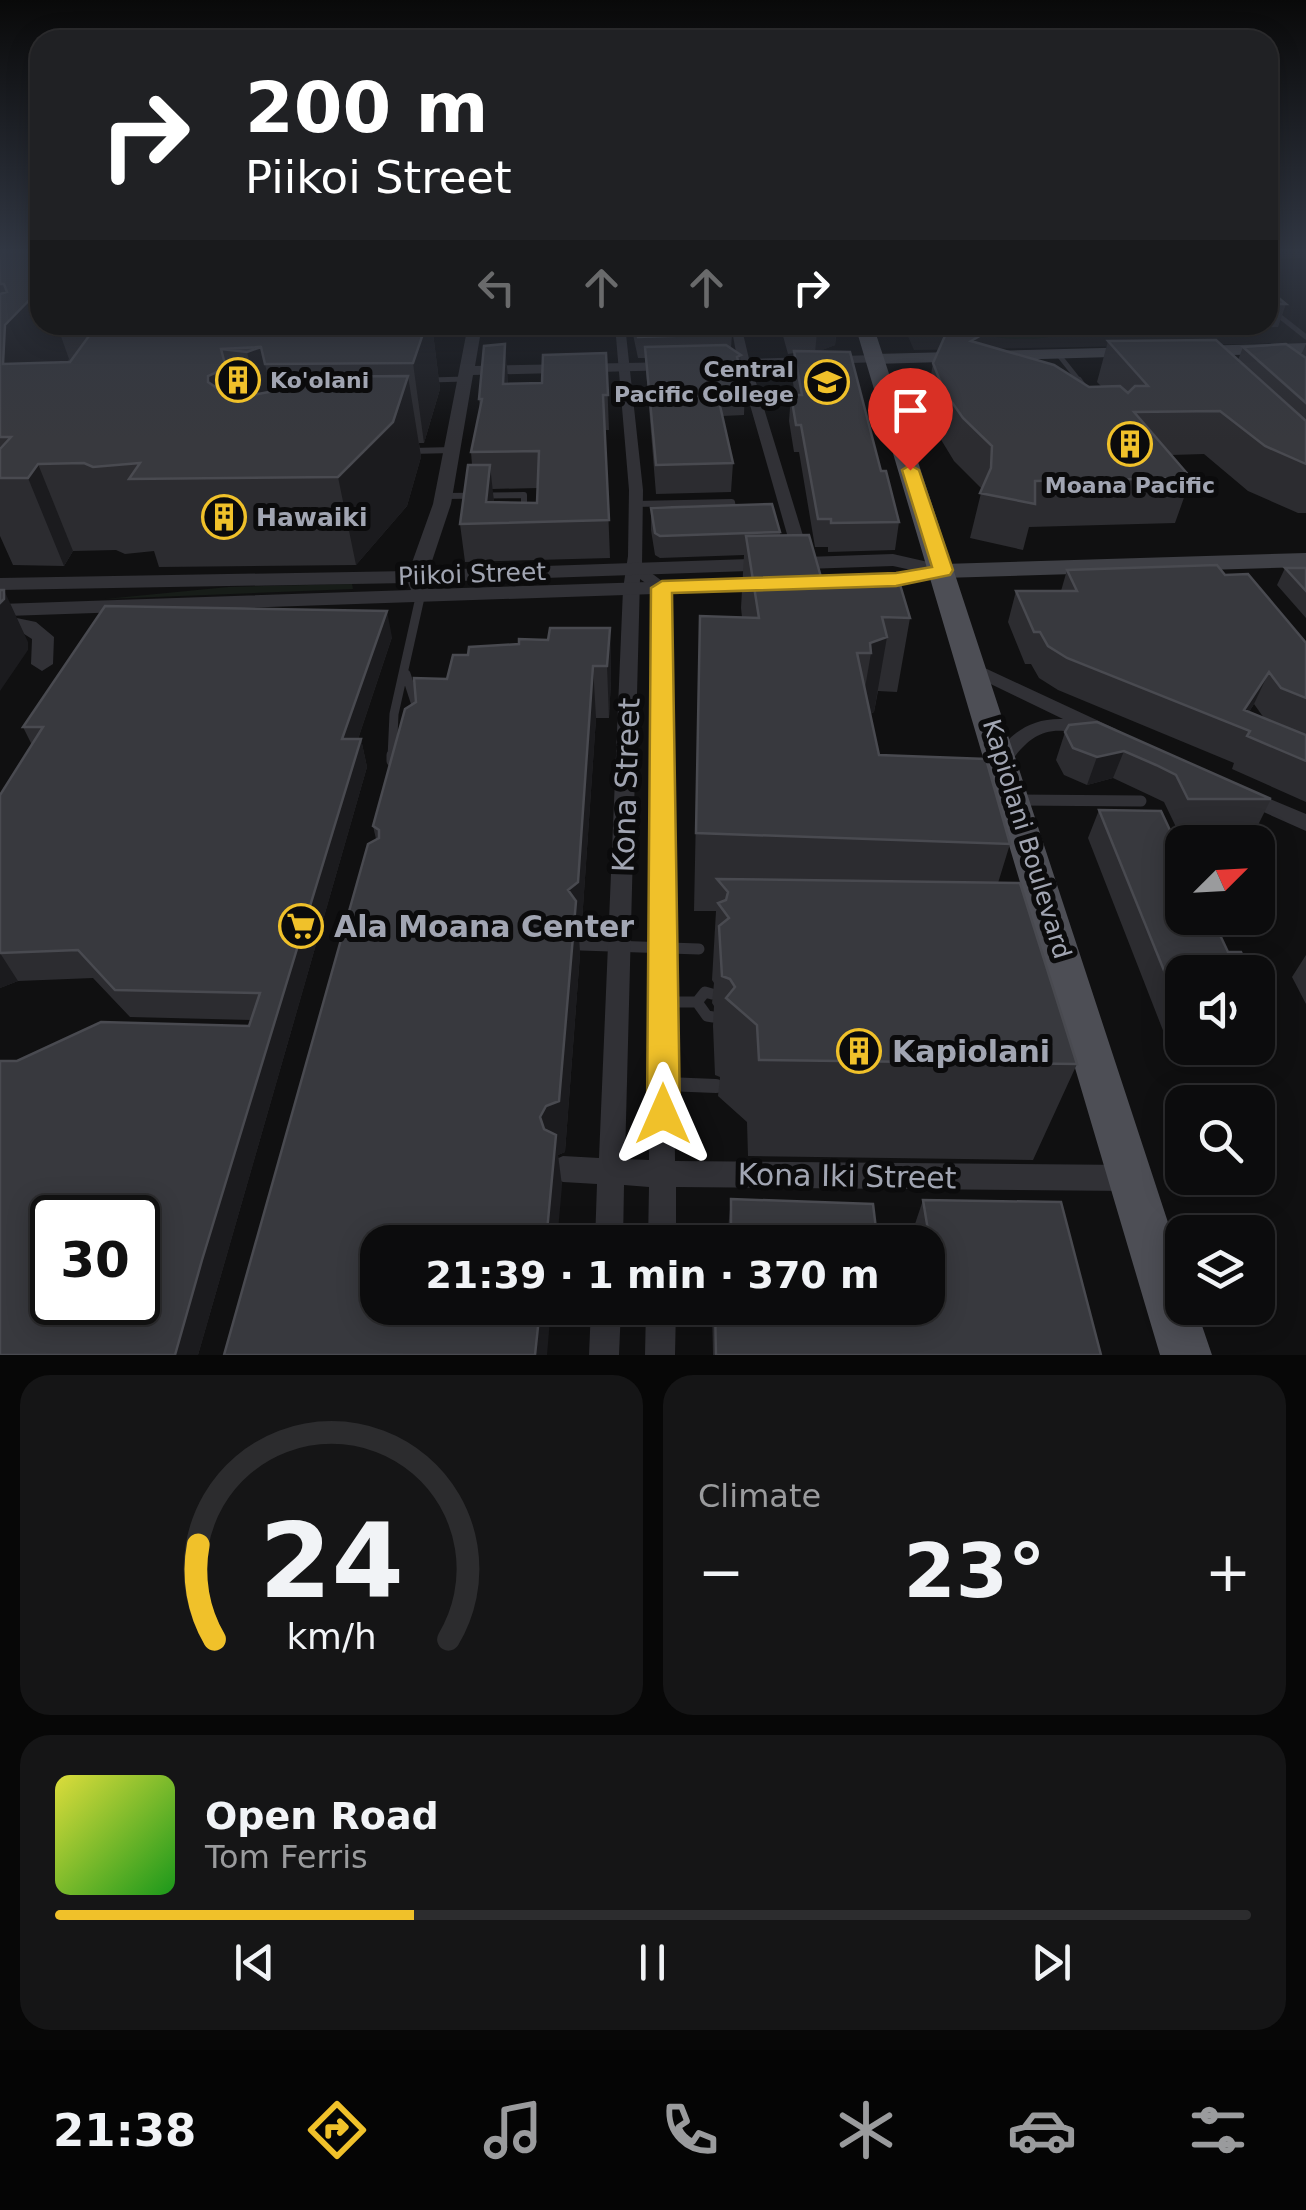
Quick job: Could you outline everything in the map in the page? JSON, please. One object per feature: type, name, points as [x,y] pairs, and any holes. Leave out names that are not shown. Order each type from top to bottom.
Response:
[{"type":"main road","name":"Kapiolani Boulevard","points":[[867,335],[1015,800],[1056,962],[1132,1178],[1186,1355]]},
{"type":"main road","points":[[875,359],[1160,352],[1204,356],[1306,348]]},
{"type":"main road","name":"Piikoi Street","points":[[943,570],[1239,572],[1306,560]]},
{"type":"street","points":[[419,585],[443,500],[474,335]]},
{"type":"street","name":"Kona Street","points":[[609,1225],[635,504],[621,335]]},
{"type":"street","points":[[738,335],[802,561]]},
{"type":"street","points":[[704,365],[875,359]]},
{"type":"street","points":[[469,375],[684,365]]},
{"type":"street","points":[[419,585],[444,576],[443,500]]},
{"type":"street","name":"Piikoi Street","points":[[0,610],[419,585],[633,578],[802,561],[893,560],[943,570]]},
{"type":"street","name":"Piikoi Street","points":[[444,576],[633,578],[662,588],[896,580],[943,570]]},
{"type":"street","name":"Piikoi Street","points":[[0,584],[419,585]]},
{"type":"street","name":"Kona Street","points":[[662,588],[662,1225]]},
{"type":"street","points":[[0,621],[28,627],[43,637],[42,664]]},
{"type":"street","points":[[974,669],[1120,738],[1061,724],[1043,725],[1017,738],[1002,759]]},
{"type":"street","points":[[1235,791],[1306,823]]},
{"type":"street","name":"Kona Iki Street","points":[[563,1169],[663,1174],[796,1167],[1132,1178]]},
{"type":"street","points":[[604,1355],[605,1325]]},
{"type":"street","points":[[660,1355],[661,1325]]},
{"type":"lane","points":[[1278,315],[1306,337]]},
{"type":"lane","points":[[1058,354],[1094,399]]},
{"type":"lane","points":[[413,377],[469,375]]},
{"type":"lane","points":[[1067,380],[1078,379]]},
{"type":"lane","points":[[395,451],[453,450]]},
{"type":"lane","points":[[443,500],[524,494],[524,514]]},
{"type":"lane","points":[[635,504],[732,502],[734,516]]},
{"type":"lane","points":[[76,608],[80,583]]},
{"type":"lane","points":[[390,776],[394,714],[419,585]]},
{"type":"lane","points":[[405,671],[418,706],[418,720]]},
{"type":"lane","points":[[1015,800],[1142,801]]},
{"type":"lane","points":[[580,945],[700,950]]},
{"type":"lane","points":[[697,1002],[705,992],[712,994]]},
{"type":"lane","points":[[663,1002],[697,1002]]},
{"type":"lane","points":[[697,1002],[707,1016],[713,1017]]},
{"type":"lane","points":[[664,1084],[716,1086]]},
{"type":"shaded area","points":[[1278,314],[1306,314],[1306,343],[914,350],[907,335],[1278,335]]},
{"type":"shaded area","points":[[986,335],[1057,335],[1033,339]]},
{"type":"shaded area","points":[[352,584],[353,589],[105,599],[228,587]]},
{"type":"building","points":[[0,314],[15,314],[5,325],[3,364],[70,362],[90,335],[423,335],[413,363],[265,364],[261,347],[221,349],[226,368],[208,376],[208,382],[248,396],[274,391],[284,377],[408,376],[393,422],[338,477],[129,479],[140,463],[93,467],[84,463],[38,464],[28,478],[0,478],[0,449],[11,437],[0,437]]},
{"type":"building","points":[[638,335],[701,335],[638,337]]},
{"type":"building","points":[[945,335],[970,335],[978,337],[971,341],[1054,365],[1089,387],[1120,386],[1128,393],[1135,386],[1148,386],[1108,341],[1216,340],[1306,421],[1306,464],[1265,446],[1220,411],[1134,412],[1191,478],[1035,481],[1035,504],[980,493],[991,468],[992,446],[963,418],[944,391],[933,363]]},
{"type":"building","points":[[505,344],[503,384],[542,383],[543,355],[606,353],[608,395],[603,395],[609,520],[460,524],[468,465],[490,465],[486,502],[537,503],[539,451],[471,452],[482,399],[484,346]]},
{"type":"building","points":[[1286,344],[1306,358],[1306,403],[1243,347]]},
{"type":"building","points":[[726,345],[741,355],[737,357],[745,387],[716,388],[733,463],[656,465],[645,347]]},
{"type":"building","points":[[261,347],[247,352],[221,349]]},
{"type":"building","points":[[794,351],[850,352],[881,471],[886,471],[899,522],[831,523],[831,519],[818,519],[801,425],[796,425],[791,395],[802,395]]},
{"type":"building","points":[[772,504],[780,532],[660,536],[655,533],[651,508]]},
{"type":"building","points":[[809,535],[821,577],[898,578],[910,618],[882,617],[887,637],[870,643],[871,653],[857,653],[879,755],[986,759],[1010,844],[696,833],[700,616],[759,618],[746,536]]},
{"type":"building","points":[[1217,565],[1225,575],[1248,574],[1306,643],[1306,698],[1281,688],[1269,672],[1244,710],[1306,735],[1306,761],[1247,736],[1250,731],[1067,658],[1048,646],[1040,632],[1034,632],[1016,591],[1077,591],[1067,570]]},
{"type":"building","points":[[1285,568],[1306,568],[1306,591]]},
{"type":"building","points":[[105,606],[387,611],[342,739],[361,739],[175,1355],[0,1355],[0,1061],[17,1061],[101,1022],[249,1026],[260,993],[115,990],[78,950],[0,953],[0,795],[43,727],[23,727]]},
{"type":"building","points":[[550,628],[610,628],[607,666],[593,666],[578,882],[568,890],[576,901],[559,1101],[546,1106],[540,1117],[544,1129],[556,1135],[548,1225],[360,1225],[360,1325],[538,1325],[535,1355],[224,1355],[368,844],[379,838],[379,830],[373,826],[405,709],[416,702],[414,678],[447,679],[453,655],[468,655],[469,647],[519,644],[519,639],[548,640]]},
{"type":"building","points":[[1097,722],[1271,799],[1188,799],[1176,775],[1156,765],[1124,751],[1097,757],[1073,748],[1065,732],[1069,725]]},
{"type":"building","points":[[1099,810],[1161,811],[1168,825],[1165,935],[1220,935],[1228,952],[1242,955],[1165,955],[1165,973]]},
{"type":"building","points":[[717,879],[1020,883],[1077,1064],[759,1060],[757,1025],[726,998],[735,987],[722,976],[719,926],[729,918],[718,903],[726,900],[728,892]]},
{"type":"building","points":[[731,1199],[873,1204],[876,1225],[731,1225]]},
{"type":"building","points":[[923,1200],[1061,1202],[1101,1355],[716,1355],[715,1325],[945,1325],[945,1225],[927,1225]]},
{"type":"place","name":"Ko'olani","points":[[238,380]]},
{"type":"place","name":"Central Pacific College","points":[[827,382]]},
{"type":"place","name":"Moana Pacific","points":[[1130,444]]},
{"type":"place","name":"Hawaiki","points":[[224,517]]},
{"type":"place","name":"Ala Moana Center","points":[[301,926]]},
{"type":"place","name":"Kapiolani","points":[[859,1051]]},
{"type":"route","points":[[663,1114],[662,588],[896,580],[943,570],[910,470]]}]
